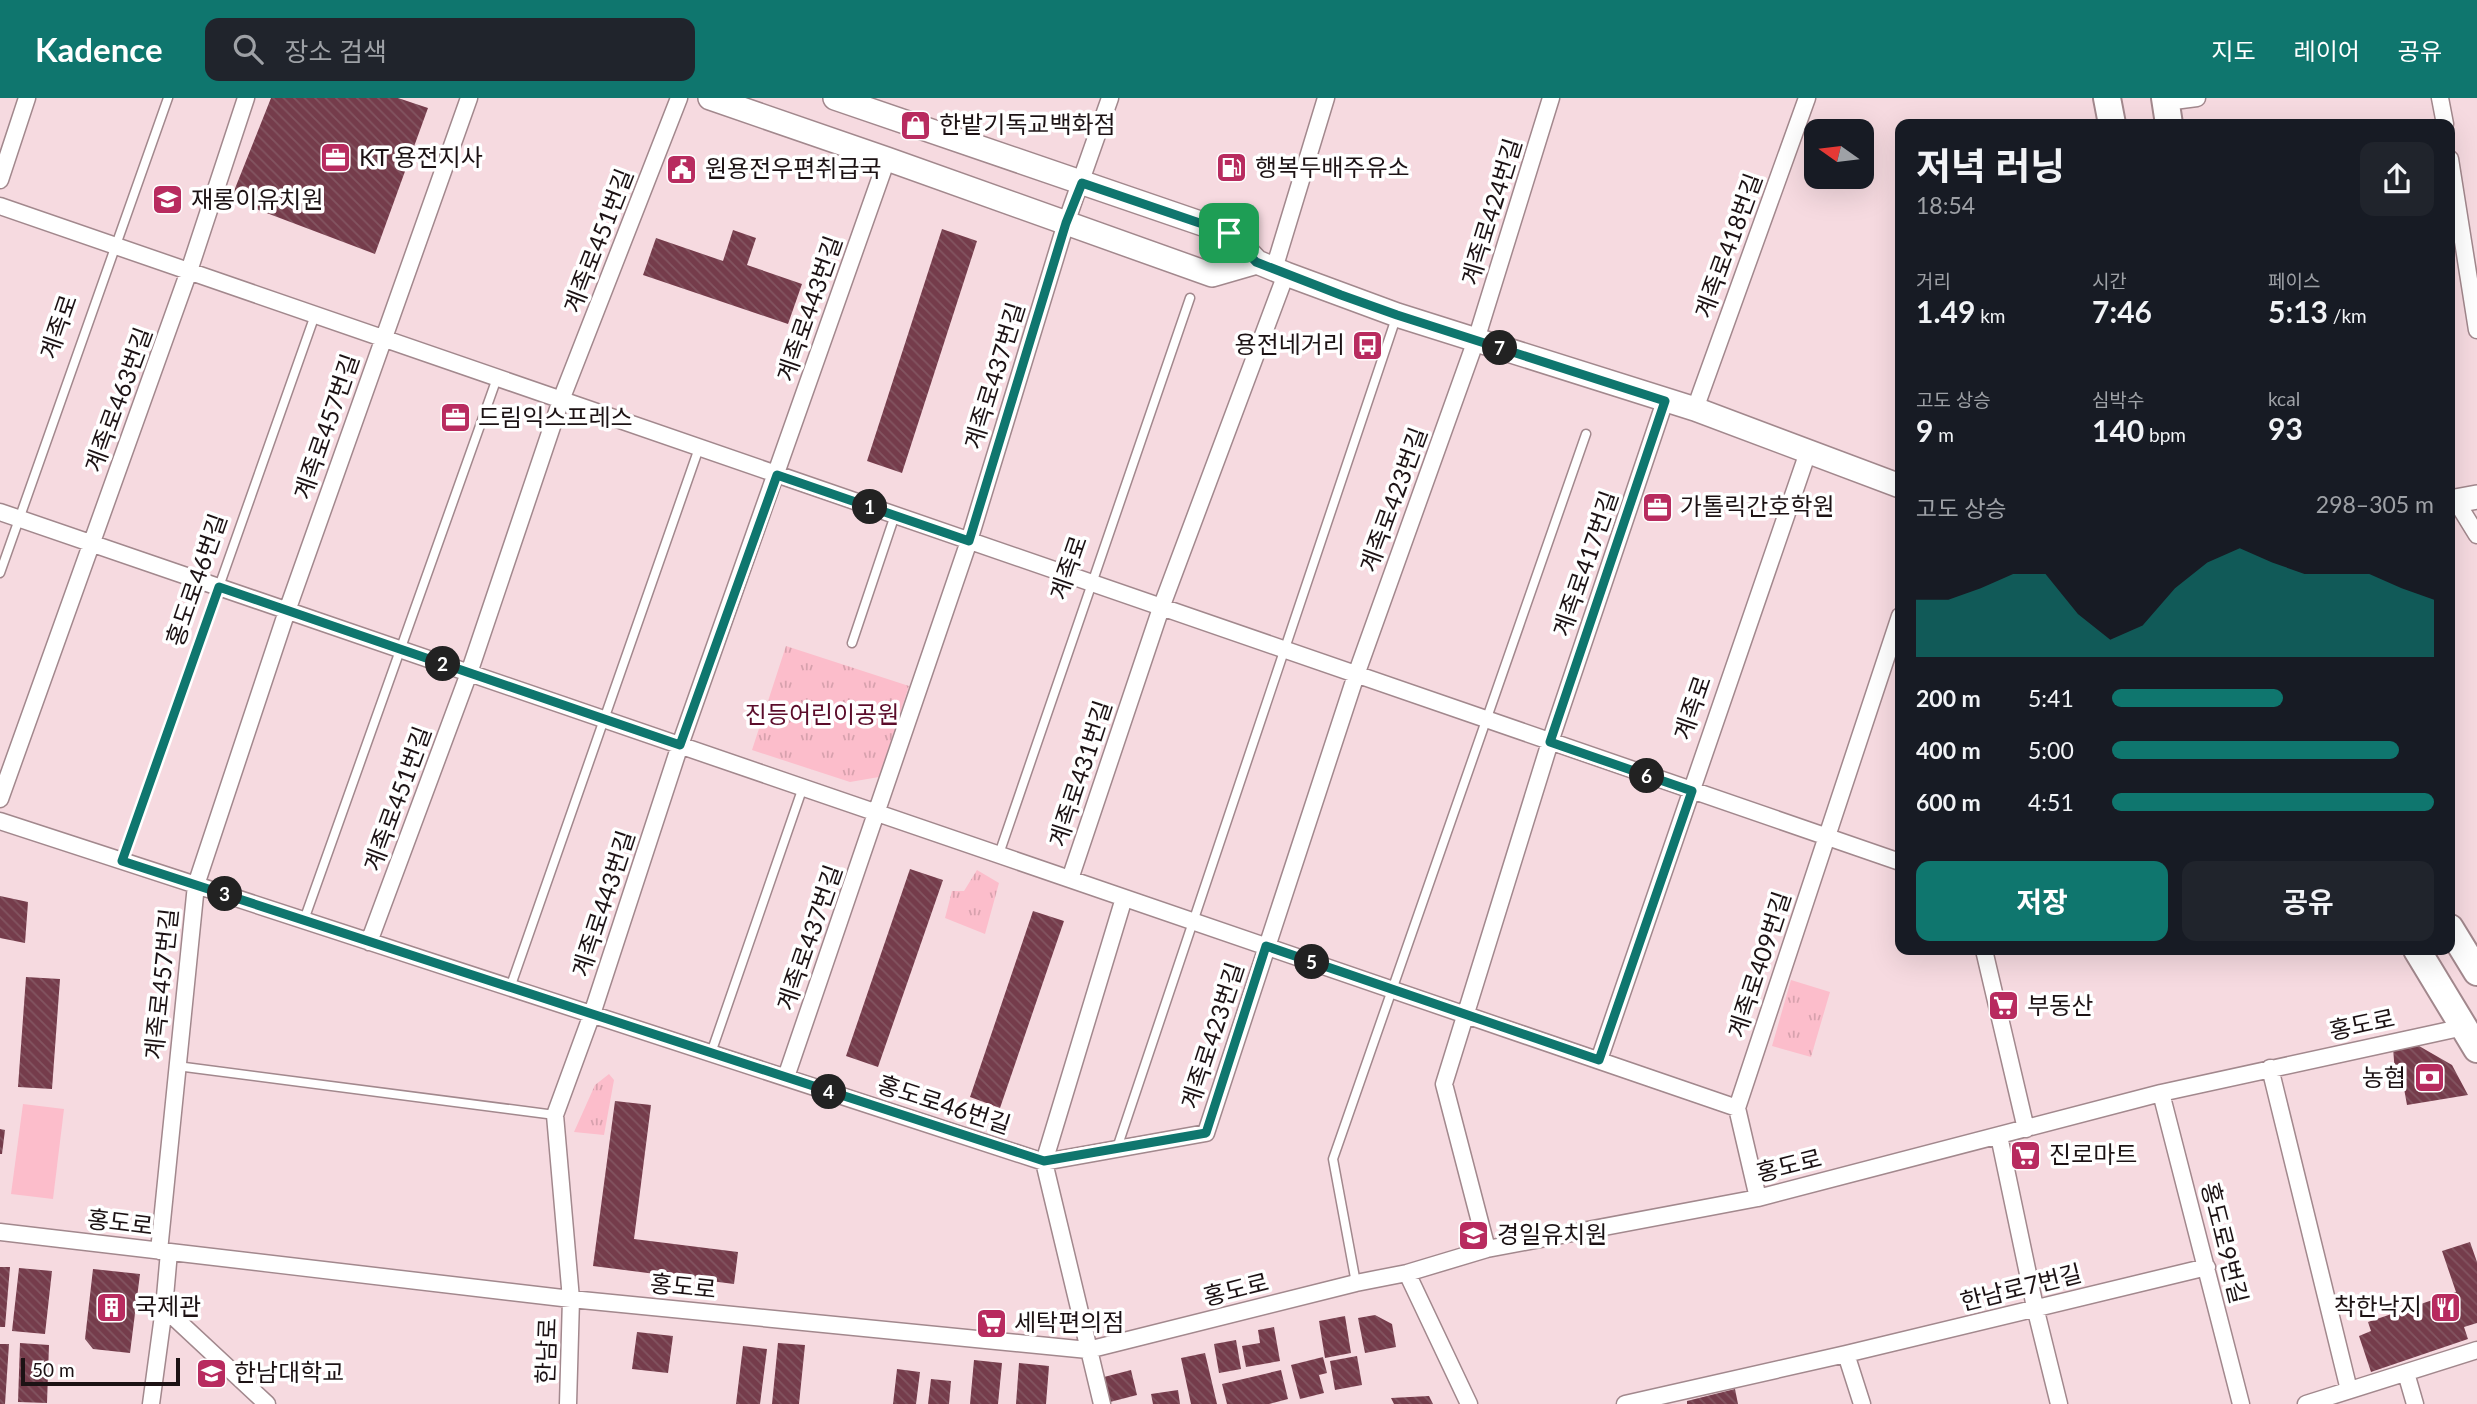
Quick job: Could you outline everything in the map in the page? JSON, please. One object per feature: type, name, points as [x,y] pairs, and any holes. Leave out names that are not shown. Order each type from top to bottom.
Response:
[{"type":"main road","points":[[710,98],[1212,275],[1272,269]]},
{"type":"main road","points":[[835,98],[880,105],[1082,183],[1229,233],[1272,269],[1397,315],[1695,409],[1895,484]]},
{"type":"main road","points":[[2107,98],[2111,119]]},
{"type":"main road","points":[[2455,936],[2477,972]]},
{"type":"main road","points":[[2420,955],[2470,1038]]},
{"type":"street","points":[[0,180],[27,98]]},
{"type":"street","name":"계족로463번길","points":[[0,799],[189,271],[246,98]]},
{"type":"street","name":"계족로457번길","points":[[151,1404],[164,1308],[164,1251],[177,1066],[195,885],[382,338],[469,98]]},
{"type":"street","name":"계족로451번길","points":[[369,942],[469,673],[561,400],[679,98]]},
{"type":"street","name":"계족로437번길","points":[[786,1077],[969,541],[1066,223],[1110,98]]},
{"type":"street","name":"계족로431번길","points":[[876,812],[1070,879],[1326,98]]},
{"type":"street","name":"계족로424번길","points":[[1476,340],[1551,98]]},
{"type":"street","name":"계족로418번길","points":[[1695,409],[1807,98]]},
{"type":"street","points":[[2167,108],[2197,98]]},
{"type":"street","points":[[2440,98],[2444,119]]},
{"type":"street","name":"계족로443번길","points":[[571,1299],[555,1115],[592,1014],[680,745],[887,159]]},
{"type":"street","points":[[2455,191],[2477,330]]},
{"type":"street","points":[[0,206],[189,271]]},
{"type":"street","name":"계족로457번길","points":[[189,271],[382,338]]},
{"type":"street","points":[[382,338],[1895,860]]},
{"type":"street","name":"계족로423번길","points":[[1044,1161],[1206,1133],[1356,675],[1476,340]]},
{"type":"street","name":"계족로417번길","points":[[1487,1249],[1444,1084],[1550,742],[1665,401]]},
{"type":"street","name":"계족로","points":[[1599,1060],[1808,452]]},
{"type":"street","points":[[2461,500],[2477,535]]},
{"type":"street","points":[[0,512],[876,812]]},
{"type":"street","name":"계족로409번길","points":[[1737,1108],[1895,631]]},
{"type":"street","name":"홍도로46번길","points":[[0,821],[1044,1161]]},
{"type":"street","name":"계족로423번길","points":[[1070,879],[1266,946]]},
{"type":"street","points":[[1102,1404],[1044,1161],[1124,898]]},
{"type":"street","points":[[1266,946],[1737,1108],[1758,1198]]},
{"type":"street","points":[[1985,955],[2026,1129]]},
{"type":"street","name":"홍도로","points":[[0,1232],[571,1299],[1088,1350],[1356,1283],[1407,1273],[1487,1249],[1758,1198],[2161,1093],[2270,1068],[2470,1038]]},
{"type":"street","points":[[2270,1068],[2349,1391]]},
{"type":"street","name":"홍도로9번길","points":[[2161,1093],[2241,1404]]},
{"type":"street","points":[[1999,1136],[2035,1307],[2059,1404]]},
{"type":"street","name":"한남로7번길","points":[[1625,1404],[2207,1267]]},
{"type":"street","points":[[1407,1273],[1469,1404]]},
{"type":"street","name":"한남로","points":[[568,1404],[571,1299]]},
{"type":"street","points":[[164,1308],[267,1404]]},
{"type":"street","points":[[2306,1404],[2477,1350]]},
{"type":"street","points":[[1846,1354],[1862,1404]]},
{"type":"street","points":[[2406,1373],[2415,1404]]},
{"type":"lane","name":"계족로","points":[[0,573],[168,98]]},
{"type":"lane","name":"계족로","points":[[999,855],[1190,298]]},
{"type":"lane","name":"홍도로46번길","points":[[122,861],[315,315]]},
{"type":"lane","points":[[1117,1149],[1397,315]]},
{"type":"lane","points":[[304,920],[498,378]]},
{"type":"lane","points":[[1356,1283],[1333,1159],[1586,434]]},
{"type":"lane","points":[[510,988],[699,448]]},
{"type":"lane","points":[[852,643],[895,515]]},
{"type":"lane","points":[[710,1053],[803,787]]},
{"type":"lane","points":[[177,1066],[555,1115]]},
{"type":"green space","name":"진등어린이공원","points":[[786,646],[909,686],[879,777],[850,782],[752,750]]},
{"type":"green space","points":[[977,870],[999,883],[985,934],[945,918],[952,891],[964,891]]},
{"type":"green space","points":[[1791,980],[1830,992],[1811,1057],[1772,1046]]},
{"type":"green space","points":[[609,1074],[614,1080],[604,1135],[574,1132],[595,1085]]},
{"type":"green space","points":[[23,1104],[64,1109],[53,1199],[11,1194]]},
{"type":"building","points":[[271,98],[398,98],[428,108],[375,254],[230,201]]},
{"type":"building","points":[[942,229],[977,241],[902,473],[867,461]]},
{"type":"building","points":[[733,230],[756,238],[747,265],[802,284],[788,324],[643,275],[656,238],[723,261]]},
{"type":"building","points":[[910,869],[943,880],[878,1067],[846,1056]]},
{"type":"building","points":[[0,896],[28,902],[25,943],[0,938]]},
{"type":"building","points":[[1033,911],[1064,921],[1000,1108],[970,1097]]},
{"type":"building","points":[[26,977],[60,979],[52,1089],[18,1087]]},
{"type":"building","name":"농협","points":[[2419,1046],[2452,1065],[2468,1095],[2407,1105],[2403,1083],[2395,1073],[2393,1048]]},
{"type":"building","points":[[615,1101],[651,1105],[634,1239],[738,1252],[734,1284],[593,1266]]},
{"type":"building","points":[[0,1129],[5,1130],[2,1154],[0,1154]]},
{"type":"building","name":"착한낙지","points":[[2470,1242],[2477,1262],[2477,1323],[2464,1327],[2468,1339],[2371,1372],[2359,1336],[2371,1331],[2368,1322],[2456,1292],[2442,1251]]},
{"type":"building","points":[[0,1267],[10,1267],[5,1327],[0,1327]]},
{"type":"building","points":[[19,1268],[52,1271],[45,1334],[12,1331]]},
{"type":"building","name":"국제관","points":[[93,1269],[140,1274],[130,1353],[93,1349],[85,1339]]},
{"type":"building","points":[[1375,1315],[1392,1324],[1396,1347],[1365,1353],[1358,1318]]},
{"type":"building","points":[[1345,1316],[1351,1353],[1325,1358],[1319,1321]]},
{"type":"building","points":[[1274,1327],[1280,1361],[1246,1367],[1242,1346],[1260,1343],[1258,1330]]},
{"type":"building","points":[[637,1332],[673,1336],[668,1373],[632,1369]]},
{"type":"building","points":[[1236,1340],[1241,1369],[1219,1373],[1214,1344]]},
{"type":"building","points":[[20,1343],[49,1345],[47,1403],[18,1402]]},
{"type":"building","points":[[778,1343],[805,1345],[799,1404],[772,1404]]},
{"type":"building","points":[[0,1344],[9,1344],[5,1404],[0,1404]]},
{"type":"building","points":[[743,1346],[767,1349],[760,1404],[736,1404]]},
{"type":"building","points":[[1205,1353],[1217,1404],[1191,1404],[1181,1358]]},
{"type":"building","points":[[1357,1356],[1362,1385],[1335,1390],[1330,1361]]},
{"type":"building","points":[[1323,1357],[1327,1373],[1319,1375],[1324,1393],[1300,1399],[1291,1365]]},
{"type":"building","points":[[974,1360],[1002,1363],[998,1404],[970,1404]]},
{"type":"building","points":[[1019,1363],[1049,1366],[1046,1404],[1016,1404]]},
{"type":"building","points":[[897,1369],[920,1372],[916,1404],[893,1404]]},
{"type":"building","points":[[1131,1370],[1137,1395],[1110,1402],[1104,1377]]},
{"type":"building","points":[[1281,1370],[1288,1399],[1269,1404],[1227,1404],[1222,1384]]},
{"type":"building","points":[[931,1379],[951,1381],[949,1404],[928,1404]]},
{"type":"building","points":[[1735,1389],[1738,1404],[1687,1404],[1687,1401]]},
{"type":"building","points":[[1178,1390],[1180,1404],[1153,1404],[1151,1394]]},
{"type":"building","points":[[1429,1396],[1433,1404],[1394,1404],[1391,1398]]},
{"type":"place","name":"한밭기독교백화점","points":[[916,125]]},
{"type":"place","name":"KT 용전지사","points":[[336,158]]},
{"type":"place","name":"행복두배주유소","points":[[1232,168]]},
{"type":"place","name":"원용전우편취급국","points":[[682,169]]},
{"type":"place","name":"재롱이유치원","points":[[168,200]]},
{"type":"place","name":"용전네거리","points":[[1368,345]]},
{"type":"place","name":"드림익스프레스","points":[[455,418]]},
{"type":"place","name":"가톨릭간호학원","points":[[1657,507]]},
{"type":"place","name":"부동산","points":[[2004,1006]]},
{"type":"place","name":"농협","points":[[2429,1078]]},
{"type":"place","name":"진로마트","points":[[2026,1155]]},
{"type":"place","name":"경일유치원","points":[[1474,1235]]},
{"type":"place","name":"국제관","points":[[112,1307]]},
{"type":"place","name":"착한낙지","points":[[2445,1307]]},
{"type":"place","name":"세탁편의점","points":[[991,1323]]},
{"type":"place","name":"한남대학교","points":[[211,1373]]},
{"type":"route","points":[[1082,183],[1229,233],[1256,262],[1286,274],[1397,315],[1665,401],[1550,742],[1692,791],[1599,1060],[1266,946],[1206,1133],[1044,1161],[122,861],[219,587],[680,745],[777,475],[969,541],[1066,223],[1082,183]]}]
